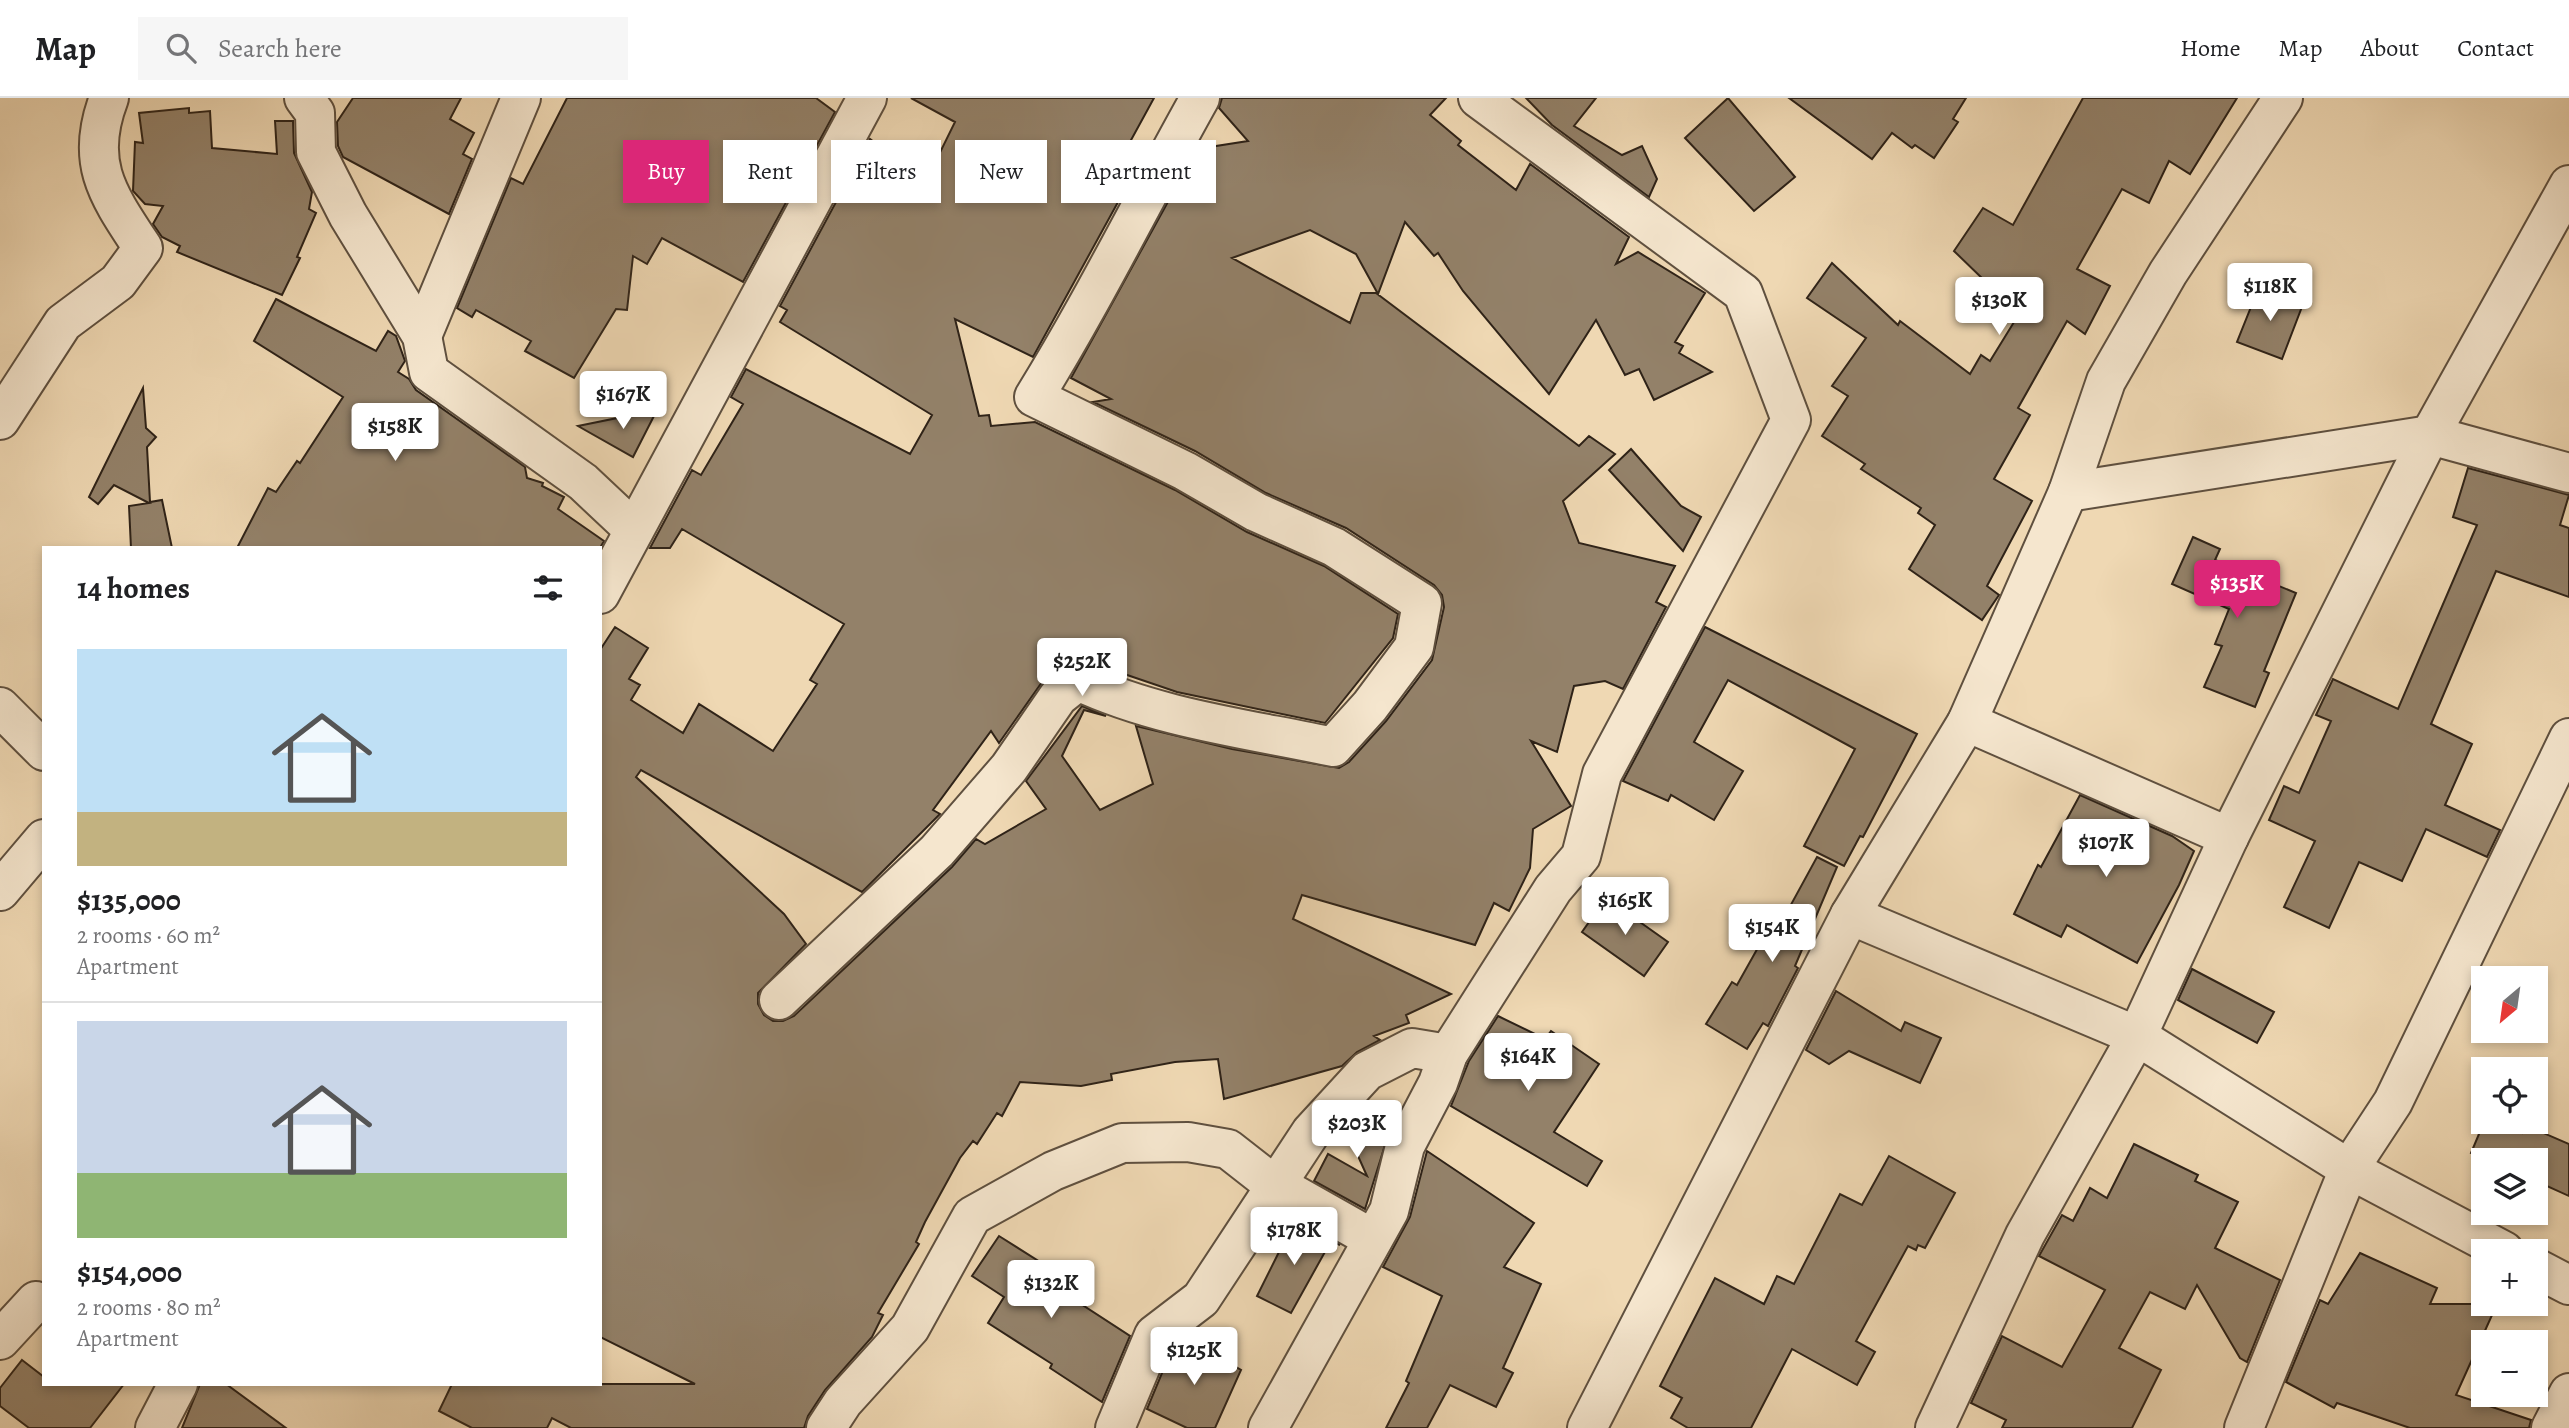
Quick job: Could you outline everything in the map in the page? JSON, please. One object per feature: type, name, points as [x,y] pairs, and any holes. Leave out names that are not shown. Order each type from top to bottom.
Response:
[{"type":"street","points":[[0,420],[62,323],[118,282],[143,248],[107,193],[97,159],[99,122],[108,98]]},
{"type":"street","points":[[304,98],[315,113],[316,152],[348,215],[422,336],[429,372],[583,482],[634,530]]},
{"type":"street","points":[[422,336],[521,98]]},
{"type":"street","points":[[602,590],[867,98]]},
{"type":"street","points":[[779,1000],[937,851],[1009,768],[1058,697],[1078,681],[1103,693],[1201,719],[1333,747],[1370,706],[1414,647],[1422,603],[1334,547],[1256,512],[1185,471],[1034,397],[1085,314],[1199,98]]},
{"type":"street","points":[[1587,1428],[1850,915],[1967,722],[2068,492],[2106,381],[2168,274],[2283,98]]},
{"type":"street","points":[[1268,1428],[1389,1211],[1405,1146],[1438,1083],[1448,1054],[1553,889],[1581,856],[1602,774],[1791,420],[1743,293],[1501,105]]},
{"type":"street","points":[[1935,1428],[2025,1235],[2137,1036],[2229,837],[2430,435],[2569,185]]},
{"type":"street","points":[[2068,492],[2430,435],[2569,473]]},
{"type":"street","points":[[0,707],[42,749]]},
{"type":"street","points":[[1967,722],[2229,837]]},
{"type":"street","points":[[2244,1428],[2349,1169],[2393,1102],[2569,738]]},
{"type":"street","points":[[0,891],[42,841]]},
{"type":"street","points":[[1850,915],[2137,1036],[2349,1169],[2481,1239]]},
{"type":"street","points":[[1115,1428],[1154,1335],[1201,1299],[1311,1132],[1367,1071],[1412,1048],[1448,1054]]},
{"type":"street","points":[[825,1428],[842,1402],[910,1328],[972,1216],[1053,1171],[1122,1143],[1188,1142],[1228,1149],[1277,1184],[1373,1239]]},
{"type":"street","points":[[2548,1274],[2569,1285]]},
{"type":"street","points":[[0,1340],[36,1301]]},
{"type":"street","points":[[155,1428],[177,1386]]},
{"type":"street","points":[[2551,1428],[2569,1394]]},
{"type":"building","points":[[353,98],[461,98],[450,119],[474,133],[463,154],[472,159],[449,214],[343,157],[338,146],[337,122]]},
{"type":"building","points":[[567,98],[816,98],[835,112],[817,145],[817,140],[723,140],[723,203],[786,203],[743,282],[662,238],[647,264],[633,256],[627,310],[616,309],[574,378],[525,351],[531,341],[476,310],[472,317],[457,308],[511,178],[523,184]]},
{"type":"building","points":[[911,98],[1154,98],[1131,140],[1061,140],[1061,203],[1118,203],[1033,357],[955,319],[979,416],[989,415],[991,426],[1035,422],[1175,490],[1247,532],[1324,566],[1398,614],[1393,638],[1325,723],[1177,692],[1086,661],[1076,659],[1065,664],[1040,685],[999,743],[991,731],[933,810],[940,814],[862,892],[641,770],[636,777],[784,914],[806,944],[758,993],[758,1004],[764,1015],[773,1021],[783,1021],[794,1016],[952,867],[976,839],[985,844],[1046,809],[1026,781],[1082,706],[1106,716],[1084,710],[1062,756],[1100,810],[1153,784],[1136,726],[1232,749],[1339,768],[1349,762],[1386,721],[1432,660],[1444,607],[1442,595],[1434,585],[1346,528],[1266,493],[1195,451],[1093,402],[1111,399],[1071,378],[1167,203],[1216,203],[1216,146],[1248,141],[1219,108],[1222,98],[1446,98],[1430,115],[1461,141],[1458,145],[1516,190],[1530,164],[1629,237],[1616,264],[1638,252],[1705,293],[1675,342],[1683,346],[1679,353],[1712,372],[1654,400],[1639,369],[1625,375],[1596,320],[1549,394],[1463,291],[1438,253],[1434,256],[1405,222],[1378,294],[1356,254],[1310,230],[1232,258],[1350,323],[1361,293],[1376,293],[1579,446],[1589,436],[1615,454],[1563,501],[1579,543],[1675,566],[1656,602],[1666,607],[1623,689],[1605,681],[1574,686],[1557,752],[1531,741],[1571,806],[1533,829],[1530,868],[1509,911],[1494,903],[1475,945],[1302,895],[1293,919],[1451,994],[1406,1015],[1409,1023],[1374,1036],[1380,1040],[1357,1052],[1342,1066],[1224,1099],[1218,1059],[1175,1062],[1111,1074],[1112,1080],[1081,1086],[1020,1082],[1002,1116],[997,1113],[977,1144],[973,1141],[960,1158],[925,1222],[916,1242],[919,1244],[878,1313],[883,1315],[872,1337],[825,1390],[808,1416],[804,1428],[571,1428],[552,1418],[547,1428],[472,1428],[439,1411],[451,1386],[695,1384],[602,1338],[602,647],[615,627],[648,648],[629,679],[640,685],[631,700],[683,733],[699,704],[773,751],[817,684],[810,680],[844,624],[682,529],[670,548],[650,548],[692,470],[701,475],[743,404],[731,397],[746,369],[910,454],[932,415],[780,322],[787,310],[780,306],[836,203],[941,203],[941,150],[955,122]]},
{"type":"building","points":[[1526,98],[1596,98],[1574,126],[1622,155],[1642,146],[1657,179],[1649,197],[1552,125]]},
{"type":"building","points":[[1728,98],[1795,177],[1754,211],[1685,138]]},
{"type":"building","points":[[1789,98],[1966,98],[1953,119],[1958,122],[1934,158],[1915,145],[1912,148],[1892,133],[1872,159]]},
{"type":"building","points":[[2083,98],[2237,98],[2190,174],[2169,161],[2149,203],[2122,189],[2077,269],[2110,286],[2085,334],[2067,321],[2018,408],[2030,415],[1994,479],[2032,501],[1987,586],[1999,595],[1982,620],[1909,569],[1935,525],[1918,513],[1921,508],[1861,469],[1865,464],[1822,436],[1848,396],[1832,386],[1866,338],[1807,298],[1832,263],[1898,325],[1900,321],[1970,374],[1981,355],[1990,361],[2019,314],[1954,251],[1983,208],[2013,225]]},
{"type":"building","points":[[189,108],[189,113],[210,111],[212,148],[277,154],[275,121],[293,121],[294,153],[312,192],[309,209],[316,213],[297,257],[300,258],[282,295],[177,252],[180,246],[162,237],[153,224],[163,206],[145,204],[133,191],[135,142],[143,143],[139,113]]},
{"type":"building","points":[[2259,287],[2303,304],[2282,359],[2237,342]]},
{"type":"building","points":[[276,299],[376,351],[388,331],[396,336],[405,361],[398,372],[409,379],[416,390],[525,467],[527,478],[543,483],[542,486],[564,497],[558,509],[604,541],[601,546],[238,546],[268,488],[276,492],[297,461],[300,463],[343,397],[254,341]]},
{"type":"building","points":[[143,388],[146,428],[156,437],[147,447],[150,502],[162,500],[172,546],[131,546],[129,506],[149,503],[114,485],[98,504],[89,497]]},
{"type":"building","points":[[657,410],[633,457],[578,426]]},
{"type":"building","points":[[1631,449],[1681,506],[1701,517],[1683,551],[1609,470]]},
{"type":"building","points":[[2468,468],[2569,495],[2560,525],[2569,528],[2569,597],[2496,571],[2431,724],[2472,744],[2445,805],[2500,830],[2487,857],[2426,829],[2402,881],[2359,862],[2329,928],[2284,907],[2315,841],[2269,820],[2284,786],[2299,793],[2331,721],[2316,715],[2333,679],[2398,709],[2477,525],[2453,517]]},
{"type":"building","points":[[2193,537],[2220,549],[2215,560],[2296,593],[2264,671],[2269,673],[2255,707],[2204,687],[2222,646],[2215,644],[2229,609],[2172,584]]},
{"type":"building","points":[[1705,627],[1917,734],[1863,837],[1860,836],[1844,866],[1804,846],[1855,749],[1728,680],[1694,742],[1743,771],[1714,820],[1671,795],[1668,801],[1623,781]]},
{"type":"building","points":[[2080,795],[2172,836],[2194,851],[2137,963],[2067,925],[2061,937],[2014,914],[2038,865],[2041,867]]},
{"type":"building","points":[[1817,857],[1837,867],[1795,966],[1798,968],[1768,1026],[1763,1023],[1747,1049],[1706,1024],[1732,982],[1737,985],[1774,919],[1781,923]]},
{"type":"building","points":[[1606,898],[1668,942],[1644,976],[1582,932]]},
{"type":"building","points":[[2192,969],[2274,1012],[2257,1043],[2178,1000]]},
{"type":"building","points":[[1836,991],[1901,1031],[1905,1022],[1941,1038],[1920,1083],[1849,1051],[1829,1064],[1806,1050]]},
{"type":"building","points":[[1498,1016],[1545,1039],[1551,1031],[1599,1064],[1554,1132],[1602,1161],[1587,1186],[1451,1106],[1469,1061]]},
{"type":"building","points":[[1363,1108],[1391,1126],[1365,1209],[1314,1181],[1328,1154],[1367,1176],[1345,1127]]},
{"type":"building","points":[[2479,1134],[2546,1134],[2569,1144],[2569,1196],[2548,1186],[2548,1148],[2473,1148]]},
{"type":"building","points":[[2134,1144],[2198,1175],[2195,1181],[2238,1202],[2215,1248],[2280,1280],[2247,1362],[2240,1358],[2197,1285],[2185,1309],[2150,1292],[2119,1348],[2161,1370],[2132,1428],[2002,1428],[2006,1420],[1971,1403],[2002,1336],[2062,1367],[2105,1290],[2039,1256],[2062,1215],[2073,1221],[2090,1188],[2107,1198]]},
{"type":"building","points":[[1427,1151],[1534,1223],[1504,1267],[1541,1284],[1503,1368],[1513,1373],[1496,1407],[1450,1385],[1427,1428],[1386,1428],[1409,1383],[1406,1381],[1442,1296],[1383,1267],[1410,1217]]},
{"type":"building","points":[[1889,1156],[1955,1193],[1925,1248],[1918,1245],[1916,1250],[1908,1246],[1856,1341],[1875,1352],[1857,1385],[1792,1349],[1751,1428],[1688,1428],[1671,1418],[1682,1398],[1660,1386],[1715,1278],[1764,1304],[1777,1276],[1794,1284],[1840,1194],[1862,1205]]},
{"type":"building","points":[[1295,1220],[1340,1245],[1331,1241],[1291,1313],[1257,1296]]},
{"type":"building","points":[[999,1236],[1048,1267],[1041,1278],[1130,1336],[1102,1402],[1050,1368],[1052,1364],[988,1323],[1004,1297],[972,1276]]},
{"type":"building","points":[[2360,1253],[2437,1288],[2430,1304],[2471,1304],[2471,1316],[2492,1316],[2485,1330],[2471,1330],[2471,1362],[2456,1395],[2471,1400],[2471,1407],[2492,1407],[2531,1420],[2529,1428],[2410,1428],[2337,1403],[2334,1408],[2286,1382],[2320,1300],[2328,1304]]},
{"type":"building","points":[[1186,1338],[1241,1370],[1215,1428],[1187,1428],[1147,1409],[1172,1349]]},
{"type":"building","points":[[22,1360],[42,1375],[42,1386],[122,1386],[90,1428],[29,1428],[0,1406],[0,1388]]},
{"type":"building","points":[[199,1386],[229,1386],[286,1428],[182,1428]]}]
